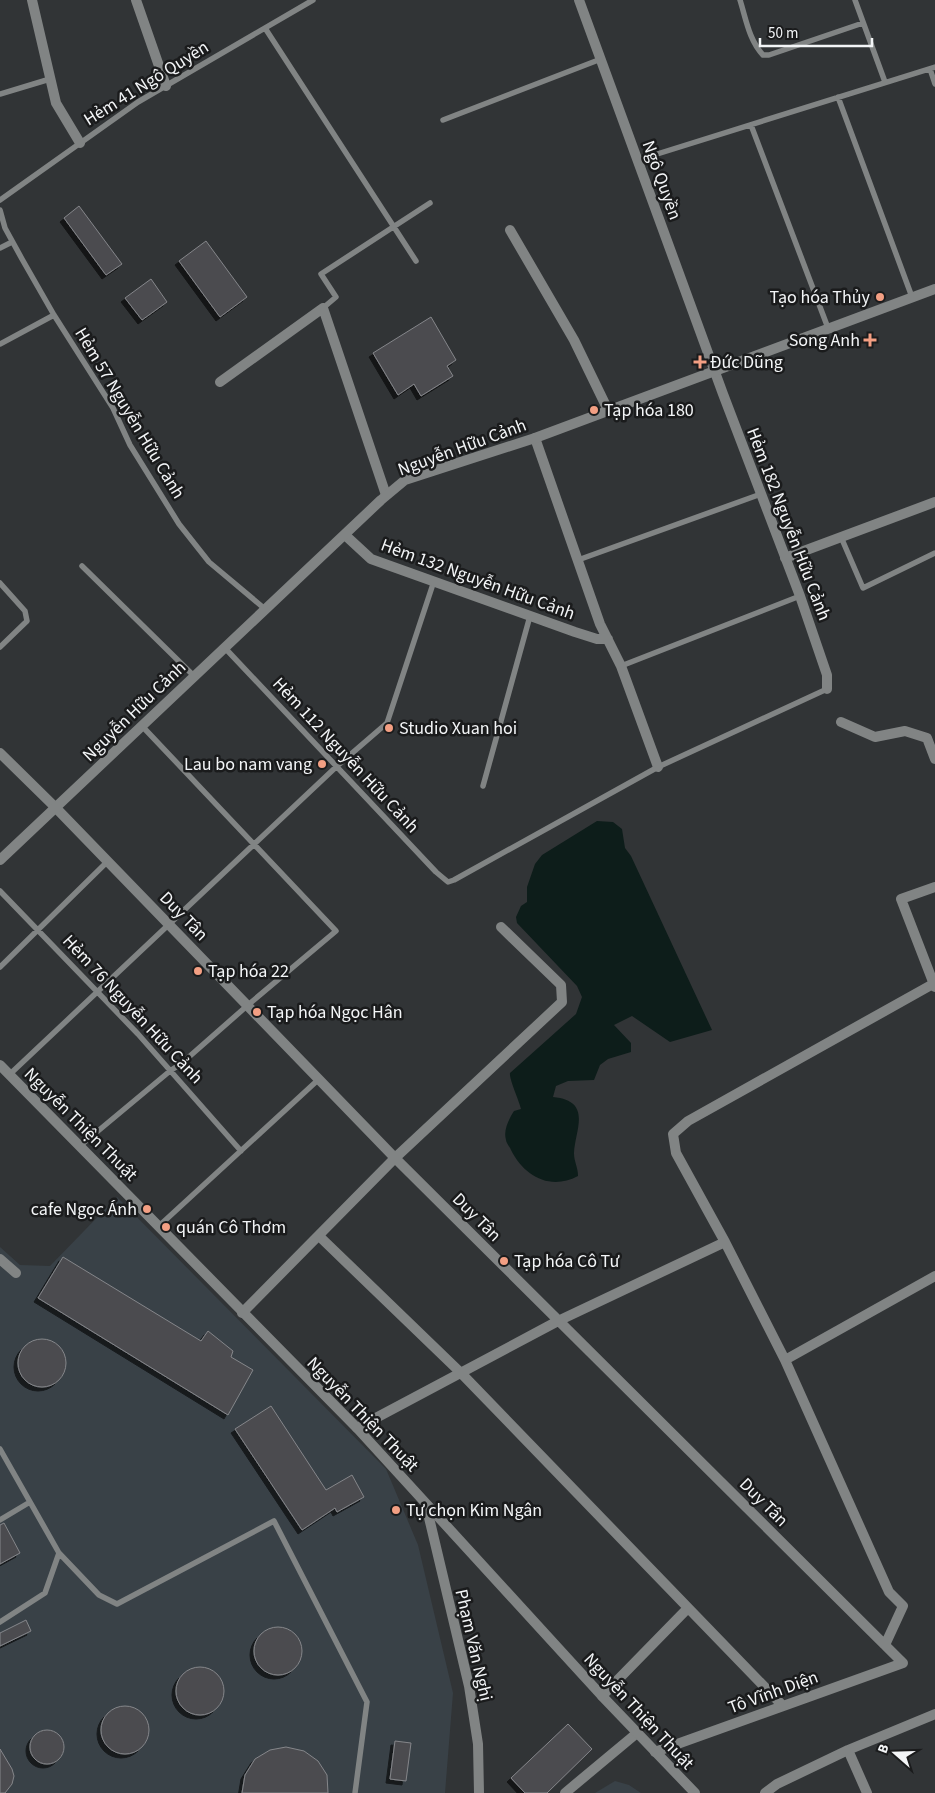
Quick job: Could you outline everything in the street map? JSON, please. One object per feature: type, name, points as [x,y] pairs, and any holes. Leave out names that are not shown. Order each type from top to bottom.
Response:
[{"type":"street","points":[[32,0],[56,103],[80,143]]},
{"type":"street","points":[[136,0],[166,86]]},
{"type":"street","name":"Ngô Quyền","points":[[579,0],[715,370]]},
{"type":"street","points":[[510,230],[574,340],[608,410]]},
{"type":"street","name":"Nguyễn Hữu Cảnh","points":[[0,860],[386,495],[405,480],[534,438],[935,288]]},
{"type":"street","points":[[220,382],[323,308],[386,495]]},
{"type":"street","name":"Hẻm 182 Nguyễn Hữu Cảnh","points":[[715,370],[800,596],[827,675],[827,689]]},
{"type":"street","name":"Hẻm 132 Nguyễn Hữu Cảnh","points":[[534,438],[578,560],[608,639],[621,666],[658,767]]},
{"type":"street","points":[[785,558],[935,502]]},
{"type":"street","name":"Hẻm 132 Nguyễn Hữu Cảnh","points":[[345,535],[371,559],[597,639],[608,639]]},
{"type":"street","points":[[841,722],[875,737],[905,731],[927,738],[935,759]]},
{"type":"street","name":"Duy Tân","points":[[0,753],[108,861],[395,1158],[903,1663]]},
{"type":"street","points":[[885,1645],[902,1606],[889,1592],[784,1360],[725,1242],[676,1153],[673,1134],[688,1121],[934,986],[901,899],[935,887]]},
{"type":"street","points":[[242,1313],[395,1158],[562,1002],[561,985],[501,927]]},
{"type":"street","name":"Nguyễn Thiện Thuật","points":[[0,1065],[357,1428],[602,1696],[695,1793]]},
{"type":"street","points":[[319,1236],[461,1373],[783,1706]]},
{"type":"street","points":[[357,1428],[558,1322],[725,1242]]},
{"type":"street","points":[[0,1259],[16,1273]]},
{"type":"street","points":[[784,1360],[935,1276]]},
{"type":"street","name":"Phạm Văn Nghị","points":[[426,1505],[469,1686],[478,1744],[479,1793]]},
{"type":"street","points":[[602,1696],[688,1608]]},
{"type":"street","name":"Tô Vĩnh Diện","points":[[654,1752],[903,1663]]},
{"type":"street","points":[[765,1793],[777,1784],[848,1750],[935,1714]]},
{"type":"street","points":[[565,1793],[637,1733]]},
{"type":"street","points":[[848,1750],[867,1793]]},
{"type":"lane","points":[[299,0],[302,8]]},
{"type":"lane","name":"Hẻm 41 Ngô Quyền","points":[[0,200],[138,102],[313,0]]},
{"type":"lane","points":[[740,0],[750,36],[756,48],[763,55],[769,55],[863,23]]},
{"type":"lane","points":[[855,0],[885,82]]},
{"type":"lane","points":[[265,28],[416,261]]},
{"type":"lane","points":[[444,120],[601,59]]},
{"type":"lane","points":[[638,160],[932,68],[935,84]]},
{"type":"lane","points":[[0,94],[50,79]]},
{"type":"lane","points":[[838,97],[912,296]]},
{"type":"lane","points":[[751,125],[828,328]]},
{"type":"lane","points":[[323,308],[336,297],[321,274],[430,203]]},
{"type":"lane","name":"Hẻm 57 Nguyễn Hữu Cảnh","points":[[0,210],[12,242],[54,316],[113,408],[130,445],[179,524],[209,562],[265,609]]},
{"type":"lane","points":[[0,248],[12,242]]},
{"type":"lane","points":[[0,344],[54,316]]},
{"type":"lane","points":[[578,560],[761,494]]},
{"type":"lane","points":[[841,537],[863,588],[935,553]]},
{"type":"lane","points":[[82,566],[194,676]]},
{"type":"lane","points":[[9,1075],[336,767],[387,723],[434,581]]},
{"type":"lane","points":[[0,582],[25,611],[27,622],[0,647]]},
{"type":"lane","points":[[621,666],[800,596]]},
{"type":"lane","points":[[484,786],[530,616]]},
{"type":"lane","name":"Hẻm 112 Nguyễn Hữu Cảnh","points":[[224,647],[436,872],[448,882],[658,767]]},
{"type":"lane","points":[[658,767],[827,689]]},
{"type":"lane","points":[[80,1146],[170,1070],[182,1064],[248,1005],[336,931],[142,726]]},
{"type":"lane","points":[[0,967],[108,861]]},
{"type":"lane","name":"Hẻm 76 Nguyễn Hữu Cảnh","points":[[0,891],[98,992],[241,1151]]},
{"type":"lane","points":[[159,1226],[319,1079]]},
{"type":"lane","points":[[0,1449],[59,1553],[99,1595],[117,1604],[274,1521],[368,1702],[355,1793]]},
{"type":"lane","points":[[0,1520],[30,1502]]},
{"type":"lane","points":[[0,1622],[45,1592],[59,1553]]},
{"type":"shaded area","points":[[597,821],[613,822],[622,829],[625,848],[631,856],[712,1030],[670,1042],[632,1016],[614,1025],[631,1043],[631,1052],[608,1059],[600,1065],[594,1080],[568,1081],[556,1086],[553,1097],[573,1104],[579,1118],[574,1153],[578,1176],[558,1182],[548,1181],[531,1174],[523,1167],[506,1141],[505,1132],[508,1121],[514,1111],[521,1109],[510,1073],[576,1014],[582,997],[577,986],[517,923],[516,917],[521,906],[527,902],[527,887],[535,864],[542,855]]},
{"type":"shaded area","points":[[117,1197],[386,1469],[418,1545],[453,1693],[445,1793],[0,1793],[0,1247],[20,1265],[50,1266]]},
{"type":"shaded area","points":[[615,1781],[629,1785],[641,1793],[595,1793]]},
{"type":"building","points":[[79,206],[122,264],[106,275],[64,218]]},
{"type":"building","points":[[206,241],[247,297],[220,317],[179,261]]},
{"type":"building","points":[[151,279],[167,302],[142,320],[125,298]]},
{"type":"building","points":[[431,317],[456,360],[447,366],[453,376],[421,396],[414,384],[398,395],[373,353]]},
{"type":"building","points":[[63,1257],[201,1341],[208,1331],[233,1351],[231,1357],[253,1370],[228,1415],[38,1298]]},
{"type":"building","points":[[37,1339],[47,1339],[56,1343],[62,1349],[65,1354],[65,1372],[56,1383],[47,1387],[37,1387],[28,1383],[22,1377],[18,1368],[18,1358],[22,1349],[28,1343]]},
{"type":"building","points":[[271,1406],[326,1490],[352,1475],[364,1497],[337,1512],[335,1508],[302,1530],[235,1429]]},
{"type":"building","points":[[4,1523],[20,1553],[0,1564],[0,1525]]},
{"type":"building","points":[[26,1620],[31,1631],[0,1646],[0,1633]]},
{"type":"building","points":[[273,1627],[283,1627],[295,1634],[302,1646],[302,1656],[295,1668],[283,1675],[273,1675],[265,1671],[258,1664],[254,1656],[254,1646],[258,1638],[265,1631]]},
{"type":"building","points":[[195,1667],[205,1667],[217,1674],[224,1686],[224,1696],[217,1708],[205,1715],[195,1715],[187,1711],[180,1704],[176,1696],[176,1686],[180,1678],[187,1671]]},
{"type":"building","points":[[120,1706],[130,1706],[142,1713],[149,1725],[149,1735],[142,1747],[130,1754],[120,1754],[112,1750],[105,1743],[101,1735],[101,1725],[105,1717],[112,1710]]},
{"type":"building","points":[[568,1724],[592,1749],[547,1793],[525,1793],[511,1778]]},
{"type":"building","points":[[47,1730],[54,1731],[59,1735],[63,1740],[63,1754],[59,1759],[54,1763],[47,1764],[40,1763],[35,1759],[31,1754],[30,1747],[31,1740],[35,1735],[40,1731]]},
{"type":"building","points":[[395,1741],[411,1743],[406,1781],[390,1779]]},
{"type":"building","points":[[286,1747],[304,1751],[318,1761],[327,1775],[328,1793],[242,1793],[245,1775],[255,1759],[270,1750]]},
{"type":"building","points":[[0,1749],[14,1776],[12,1784],[5,1793],[0,1793]]},
{"type":"place","name":"Tạo hóa Thủy","points":[[880,297]]},
{"type":"place","name":"Song Anh","points":[[870,340]]},
{"type":"place","name":"Đức Dũng","points":[[700,362]]},
{"type":"place","name":"Tạp hóa 180","points":[[594,410]]},
{"type":"place","name":"Studio Xuan hoi","points":[[389,728]]},
{"type":"place","name":"Lau bo nam vang","points":[[322,764]]},
{"type":"place","name":"Tạp hóa 22","points":[[198,971]]},
{"type":"place","name":"Tạp hóa Ngọc Hân","points":[[257,1012]]},
{"type":"place","name":"cafe Ngọc Ánh","points":[[147,1209]]},
{"type":"place","name":"quán Cô Thơm","points":[[166,1227]]},
{"type":"place","name":"Tạp hóa Cô Tư","points":[[504,1261]]},
{"type":"place","name":"Tự chọn Kim Ngân","points":[[396,1510]]}]
